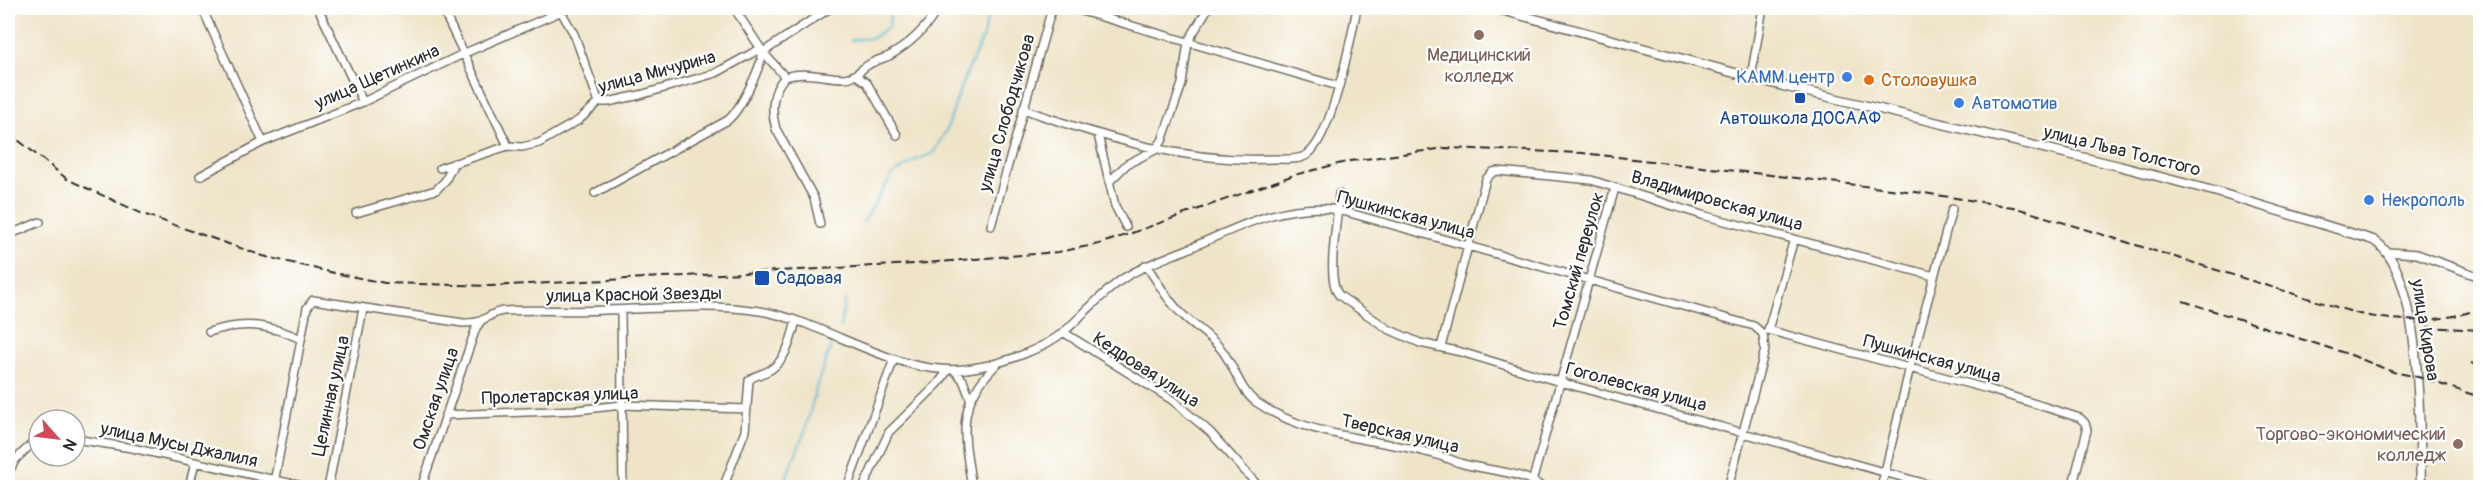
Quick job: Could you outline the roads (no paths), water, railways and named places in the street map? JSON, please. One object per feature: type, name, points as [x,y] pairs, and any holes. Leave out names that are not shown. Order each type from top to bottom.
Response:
[{"type":"main road","name":"улица Льва Толстого","points":[[1494,8],[1751,77],[2217,192],[2373,240],[2388,252]]},
{"type":"main road","name":"улица Кирова","points":[[2388,252],[2398,272],[2413,336],[2418,377],[2421,488]]},
{"type":"street","points":[[201,8],[263,142]]},
{"type":"street","points":[[318,8],[363,102]]},
{"type":"street","points":[[442,8],[508,146]]},
{"type":"street","points":[[563,8],[599,102]]},
{"type":"street","name":"улица Щетинкина","points":[[200,176],[263,142],[363,102],[563,8]]},
{"type":"street","points":[[734,8],[763,52],[784,77]]},
{"type":"street","name":"улица Мичурина","points":[[440,168],[508,146],[522,147],[539,143],[579,120],[599,102],[630,97],[716,73],[756,51],[763,52],[830,8]]},
{"type":"street","points":[[784,77],[807,74],[844,78],[857,76],[868,64],[893,53],[914,37],[932,20],[938,8]]},
{"type":"street","name":"улица Слободчикова","points":[[991,226],[1052,8]]},
{"type":"street","points":[[1071,8],[1338,86]]},
{"type":"street","points":[[1108,182],[1128,164],[1155,150],[1162,141],[1175,110],[1182,84],[1188,42],[1208,8]]},
{"type":"street","points":[[1023,109],[1098,135],[1155,150],[1174,150],[1236,159],[1300,158],[1309,154],[1318,141],[1338,86],[1357,8]]},
{"type":"street","points":[[1751,77],[1763,8]]},
{"type":"street","points":[[595,194],[728,120],[735,112],[758,68],[763,52]]},
{"type":"street","points":[[857,76],[867,83],[897,135]]},
{"type":"street","points":[[784,77],[774,99],[773,119],[776,129],[814,198],[820,224]]},
{"type":"street","points":[[1098,135],[1115,206],[1126,227]]},
{"type":"street","points":[[356,213],[436,190],[445,181],[454,163]]},
{"type":"street","name":"Владимировская улица","points":[[1469,248],[1490,175],[1498,171],[1584,179],[1702,214],[1934,276]]},
{"type":"street","name":"Томский переулок","points":[[1532,482],[1615,188]]},
{"type":"street","points":[[1339,194],[1339,210]]},
{"type":"street","name":"Пушкинская улица","points":[[999,362],[1025,352],[1063,332],[1112,286],[1146,265],[1275,214],[1314,208],[1339,210],[1749,324],[1765,332],[1910,367],[2080,418],[2085,423],[2086,430],[2072,488]]},
{"type":"street","points":[[1881,488],[1952,209]]},
{"type":"street","name":"Гоголевская улица","points":[[1339,210],[1334,250],[1335,290],[1340,296],[1396,333],[1420,343],[1941,488]]},
{"type":"street","points":[[8,235],[40,222]]},
{"type":"street","points":[[1728,488],[1765,350],[1765,332],[1794,239]]},
{"type":"street","points":[[1441,347],[1469,248]]},
{"type":"street","points":[[2388,252],[2417,254],[2481,278]]},
{"type":"street","name":"Тверская улица","points":[[1146,265],[1177,309],[1208,335],[1222,351],[1254,401],[1284,416],[1331,433],[1425,451],[1532,482],[1543,488]]},
{"type":"street","name":"улица Красной Звезды","points":[[301,339],[307,308],[310,302],[316,300],[458,323],[481,321],[501,311],[621,310],[670,306],[760,311],[796,321],[894,359],[951,370],[978,368],[999,362]]},
{"type":"street","name":"Целинная улица","points":[[328,488],[363,309]]},
{"type":"street","points":[[621,310],[623,488]]},
{"type":"street","name":"Омская улица","points":[[421,488],[476,328],[481,321]]},
{"type":"street","points":[[723,488],[745,431],[749,380],[767,372],[779,362],[789,344],[796,321]]},
{"type":"street","points":[[209,332],[242,324],[282,331],[301,339],[273,484]]},
{"type":"street","name":"Кедровая улица","points":[[1063,332],[1180,406],[1210,432],[1260,488]]},
{"type":"street","points":[[847,488],[894,359]]},
{"type":"street","points":[[972,488],[965,437],[970,398],[981,380],[999,362]]},
{"type":"street","points":[[863,488],[889,432],[951,370],[963,380],[970,398]]},
{"type":"street","name":"Пролетарская улица","points":[[445,415],[578,410],[622,405],[747,409]]},
{"type":"street","name":"улица Мусы Джалиля","points":[[87,441],[195,462],[273,484],[311,488]]},
{"type":"street","points":[[8,473],[16,459],[27,448]]},
{"type":"street","points":[[189,488],[195,462]]},
{"type":"waterway","points":[[851,40],[873,38],[889,26],[890,14],[899,8]]},
{"type":"waterway","points":[[863,223],[892,175],[914,161],[933,153],[947,129],[962,84],[982,39],[990,8]]},
{"type":"waterway","points":[[840,327],[845,300]]},
{"type":"waterway","points":[[782,488],[805,431],[817,385],[831,346]]},
{"type":"railway","points":[[8,132],[67,179],[143,214],[263,256],[385,283],[491,286],[914,264],[1058,252],[1099,244],[1294,175],[1350,161],[1446,148],[1583,153],[1924,193],[2013,207],[2359,314],[2391,319],[2420,320],[2449,317],[2480,309]]},
{"type":"railway","points":[[2183,301],[2351,355],[2393,372],[2418,377],[2480,397]]},
{"type":"railway","points":[[2427,327],[2480,330]]},
{"type":"railway","points":[[2471,363],[2480,366]]},
{"type":"place","name":"Медицинский колледж","points":[[1479,35]]},
{"type":"place","name":"KAMM центр","points":[[1847,77]]},
{"type":"place","name":"Столовушка","points":[[1869,80]]},
{"type":"place","name":"Автошкола ДОСААФ","points":[[1800,98]]},
{"type":"place","name":"Автомотив","points":[[1959,103]]},
{"type":"place","name":"Некрополь","points":[[2369,200]]},
{"type":"place","name":"Садовая","points":[[762,278]]},
{"type":"place","name":"Торгово-экономический колледж","points":[[2458,444]]}]
